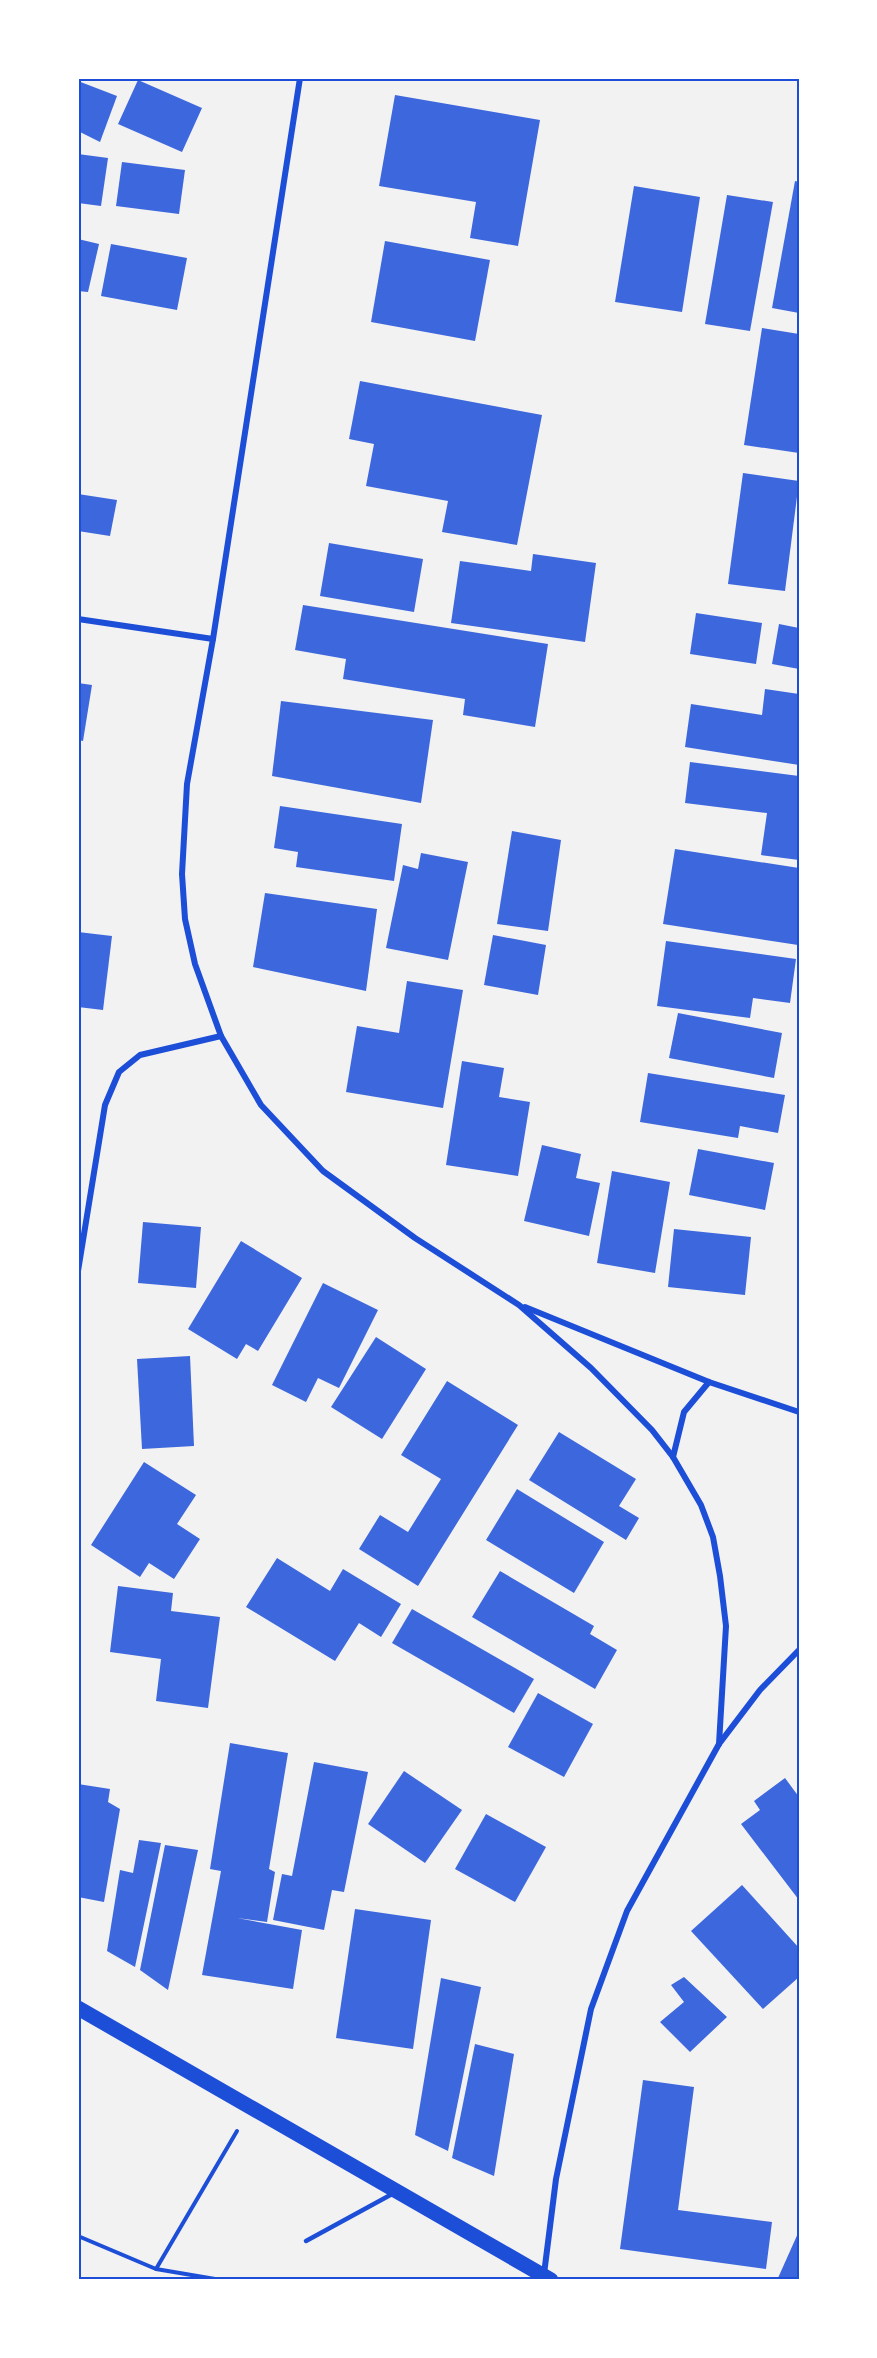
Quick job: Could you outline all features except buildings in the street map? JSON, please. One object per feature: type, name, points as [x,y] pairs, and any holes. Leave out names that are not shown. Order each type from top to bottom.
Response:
[{"type":"main road","points":[[78,2008],[548,2277]]},
{"type":"street","points":[[300,78],[213,639],[187,784],[182,874],[185,920],[195,964],[221,1036],[261,1105],[323,1171],[415,1238],[519,1305],[591,1368],[652,1430],[673,1457],[701,1505],[713,1537],[720,1576],[726,1626],[719,1744]]},
{"type":"street","points":[[78,619],[213,639]]},
{"type":"street","points":[[78,1271],[105,1105],[119,1072],[140,1055],[221,1036]]},
{"type":"street","points":[[519,1305],[709,1382],[799,1412]]},
{"type":"street","points":[[673,1457],[684,1412],[709,1382]]},
{"type":"street","points":[[548,2277],[556,2179],[591,2009],[627,1911],[719,1744],[760,1690],[799,1650]]},
{"type":"lane","points":[[306,2241],[399,2190]]},
{"type":"path","points":[[156,2269],[251,2107]]},
{"type":"path","points":[[78,2236],[156,2269],[221,2280]]}]
